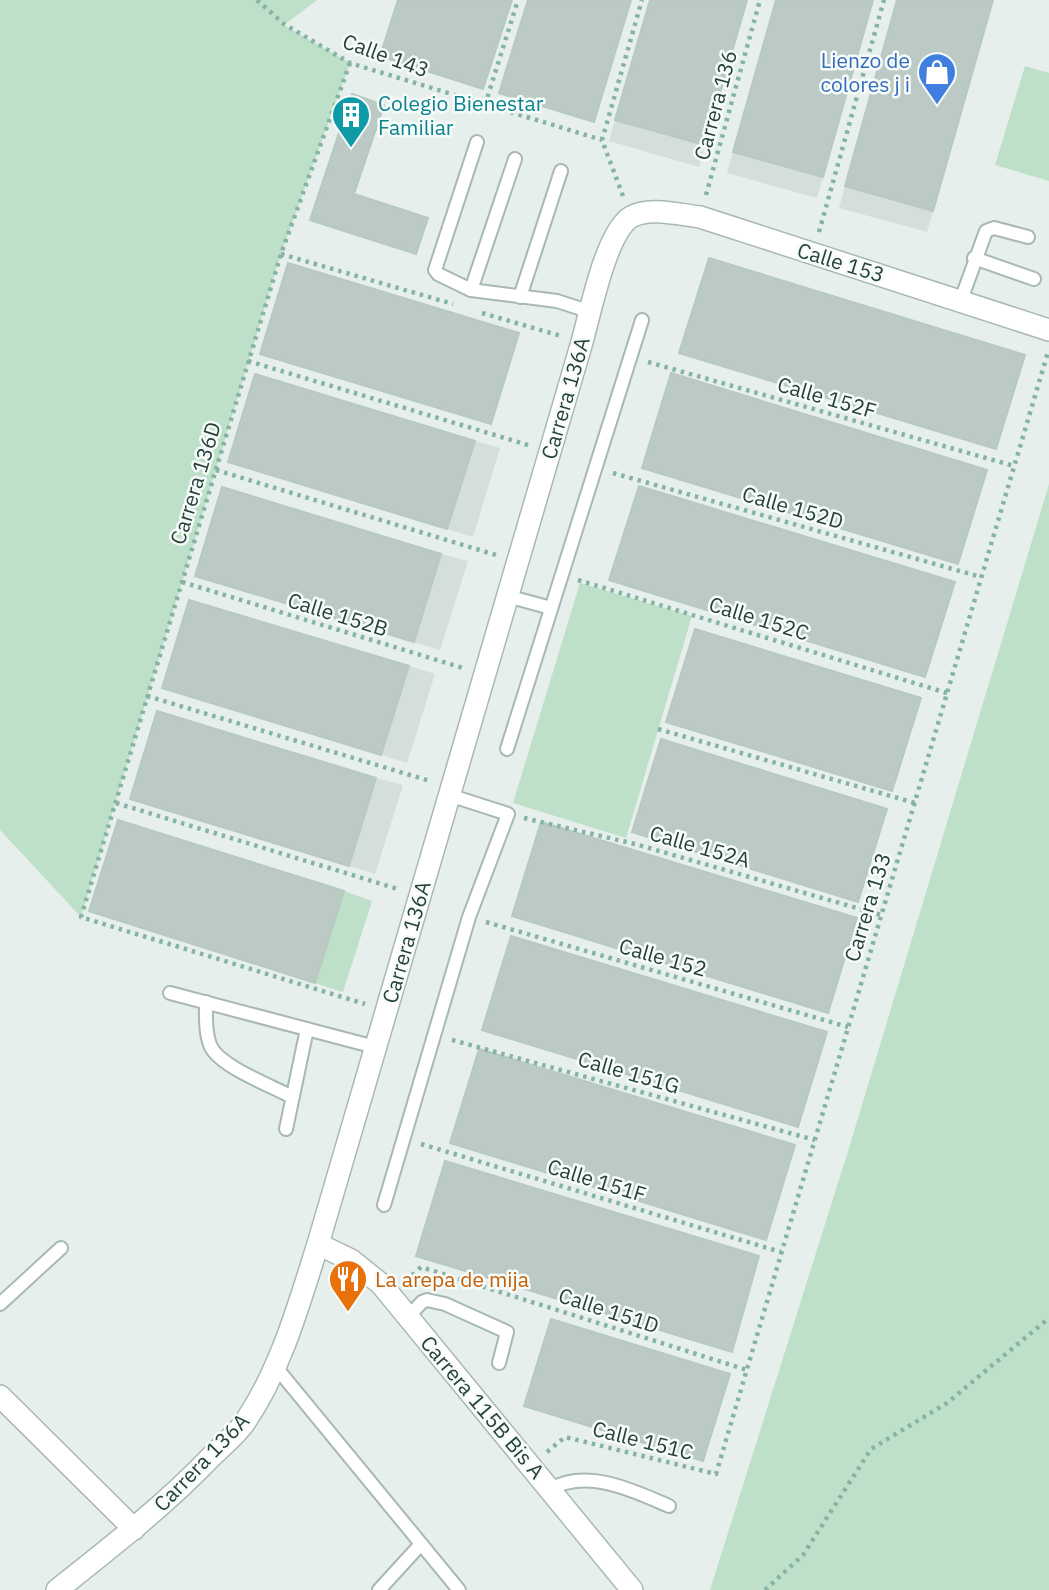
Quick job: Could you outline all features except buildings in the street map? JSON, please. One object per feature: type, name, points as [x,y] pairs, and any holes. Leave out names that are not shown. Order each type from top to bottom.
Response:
[{"type":"street","name":"Calle 153","points":[[630,217],[647,213],[700,217],[1049,330]]},
{"type":"street","name":"Carrera 136A","points":[[57,1590],[134,1529],[194,1475],[244,1423],[275,1366],[297,1311],[318,1244],[591,312],[617,232],[630,217]]},
{"type":"street","name":"Carrera 115B Bis A","points":[[318,1244],[351,1260],[382,1284],[632,1590]]},
{"type":"street","points":[[0,1396],[134,1529]]},
{"type":"lane","points":[[477,142],[435,270],[471,290],[556,301],[591,312]]},
{"type":"lane","points":[[471,290],[515,159]]},
{"type":"lane","points":[[520,296],[561,172]]},
{"type":"lane","points":[[961,300],[983,236],[994,228],[1028,237]]},
{"type":"lane","points":[[974,258],[1034,279]]},
{"type":"lane","points":[[507,749],[642,320]]},
{"type":"lane","points":[[507,596],[551,608]]},
{"type":"lane","points":[[384,1205],[469,917],[508,814],[450,791]]},
{"type":"lane","points":[[170,993],[375,1047]]},
{"type":"lane","points":[[206,1002],[207,1036],[212,1049],[223,1060],[292,1097]]},
{"type":"lane","points":[[286,1129],[307,1029]]},
{"type":"lane","points":[[0,1304],[61,1248]]},
{"type":"lane","points":[[408,1317],[422,1303],[435,1301],[507,1332],[499,1363]]},
{"type":"lane","points":[[275,1366],[459,1590]]},
{"type":"lane","points":[[551,1489],[562,1483],[603,1482],[620,1485],[669,1506]]},
{"type":"lane","points":[[379,1590],[421,1544]]},
{"type":"path","name":"Calle 143","points":[[257,0],[284,24],[350,63],[602,140]]},
{"type":"path","points":[[485,105],[518,0]]},
{"type":"path","points":[[630,217],[602,140],[642,0]]},
{"type":"path","name":"Carrera 136","points":[[700,217],[760,0]]},
{"type":"path","points":[[813,253],[884,0]]},
{"type":"path","name":"Carrera 136D","points":[[350,63],[281,254],[81,917],[386,1010]]},
{"type":"path","points":[[281,254],[464,307]]},
{"type":"path","points":[[477,311],[582,342]]},
{"type":"path","name":"Carrera 133","points":[[716,1474],[1049,348]]},
{"type":"path","name":"Calle 152F","points":[[631,357],[1014,466]]},
{"type":"path","points":[[248,361],[549,452]]},
{"type":"path","name":"Calle 152D","points":[[596,468],[981,577]]},
{"type":"path","points":[[216,470],[517,562]]},
{"type":"path","name":"Calle 152C","points":[[561,575],[947,693]]},
{"type":"path","name":"Calle 152B","points":[[182,582],[484,675]]},
{"type":"path","points":[[147,696],[450,791]]},
{"type":"path","points":[[658,729],[915,803]]},
{"type":"path","points":[[115,803],[419,895]]},
{"type":"path","name":"Calle 152A","points":[[508,814],[635,844],[881,915]]},
{"type":"path","name":"Calle 152","points":[[469,917],[848,1027]]},
{"type":"path","name":"Calle 151G","points":[[434,1035],[815,1140]]},
{"type":"path","name":"Calle 151F","points":[[403,1139],[782,1252]]},
{"type":"path","name":"Calle 151D","points":[[391,1296],[421,1267],[747,1370]]},
{"type":"path","points":[[765,1590],[803,1555],[870,1449],[947,1403],[1049,1318]]},
{"type":"path","name":"Calle 151C","points":[[531,1466],[565,1437],[716,1474]]},
{"type":"shaded area","points":[[615,120],[705,145],[699,167],[609,141]]},
{"type":"shaded area","points":[[733,152],[823,177],[817,198],[727,173]]},
{"type":"shaded area","points":[[845,186],[933,211],[927,232],[839,208]]},
{"type":"shaded area","points":[[475,441],[500,448],[473,537],[447,529]]},
{"type":"shaded area","points":[[441,554],[468,561],[440,650],[414,642]]},
{"type":"shaded area","points":[[409,666],[435,674],[407,763],[381,755]]},
{"type":"shaded area","points":[[376,778],[403,785],[375,874],[349,866]]},
{"type":"green space","points":[[0,0],[317,0],[284,25],[350,63],[281,254],[81,917],[0,830]]},
{"type":"green space","points":[[1025,66],[1049,73],[1049,181],[995,165]]},
{"type":"green space","points":[[1049,484],[1049,1590],[710,1590],[849,1148]]},
{"type":"green space","points":[[580,583],[692,616],[626,838],[513,803]]},
{"type":"green space","points":[[344,891],[372,901],[343,992],[315,983]]},
{"type":"place","name":"Lienzo de colores j i","points":[[937,106]]},
{"type":"place","name":"Colegio Bienestar Familiar","points":[[351,149]]},
{"type":"place","name":"La arepa de mija","points":[[348,1313]]}]
